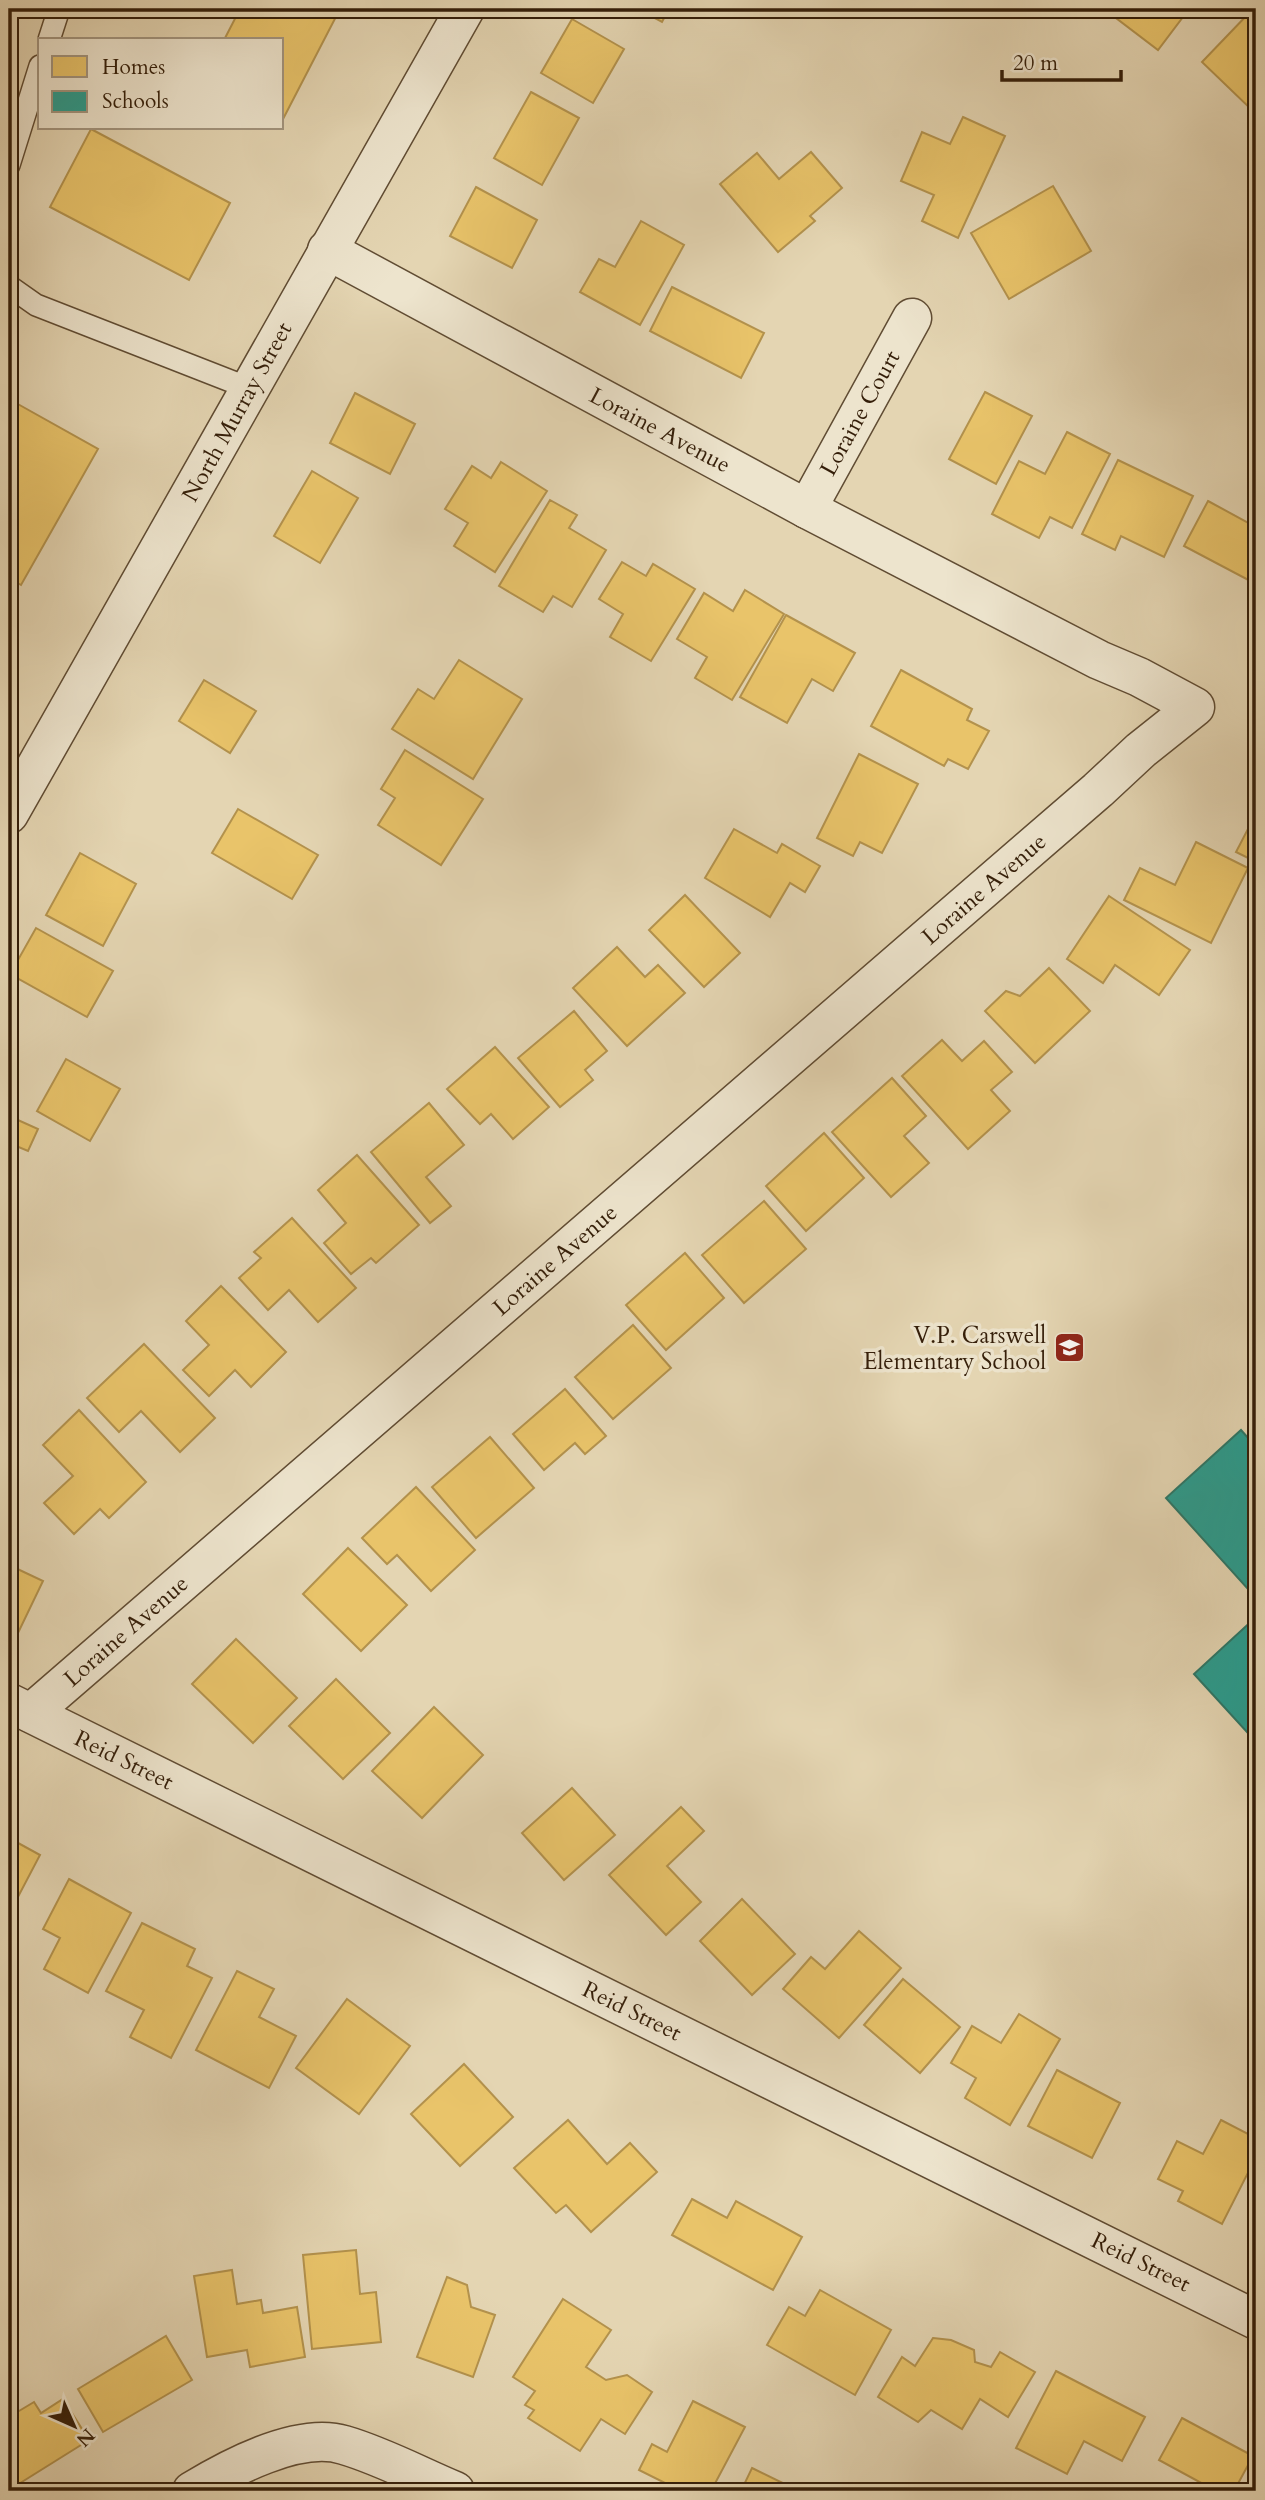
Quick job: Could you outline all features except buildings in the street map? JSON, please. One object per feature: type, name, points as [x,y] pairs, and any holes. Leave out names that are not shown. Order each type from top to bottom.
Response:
[{"type":"street","name":"North Murray Street","points":[[9,814],[465,9]]},
{"type":"street","name":"Loraine Avenue","points":[[20,1708],[1088,800],[1141,750],[1195,707],[807,509],[327,250]]},
{"type":"street","name":"Loraine Court","points":[[807,509],[912,318]]},
{"type":"street","name":"Reid Street","points":[[20,1708],[1256,2319]]},
{"type":"street","points":[[192,2491],[263,2455],[299,2443],[342,2444],[454,2491]]},
{"type":"lane","points":[[49,38],[59,9]]},
{"type":"lane","points":[[9,165],[38,72]]},
{"type":"lane","points":[[9,286],[36,305],[251,388]]},
{"type":"place","name":"V.P. Carswell Elementary School","points":[[1069,1348]]}]
